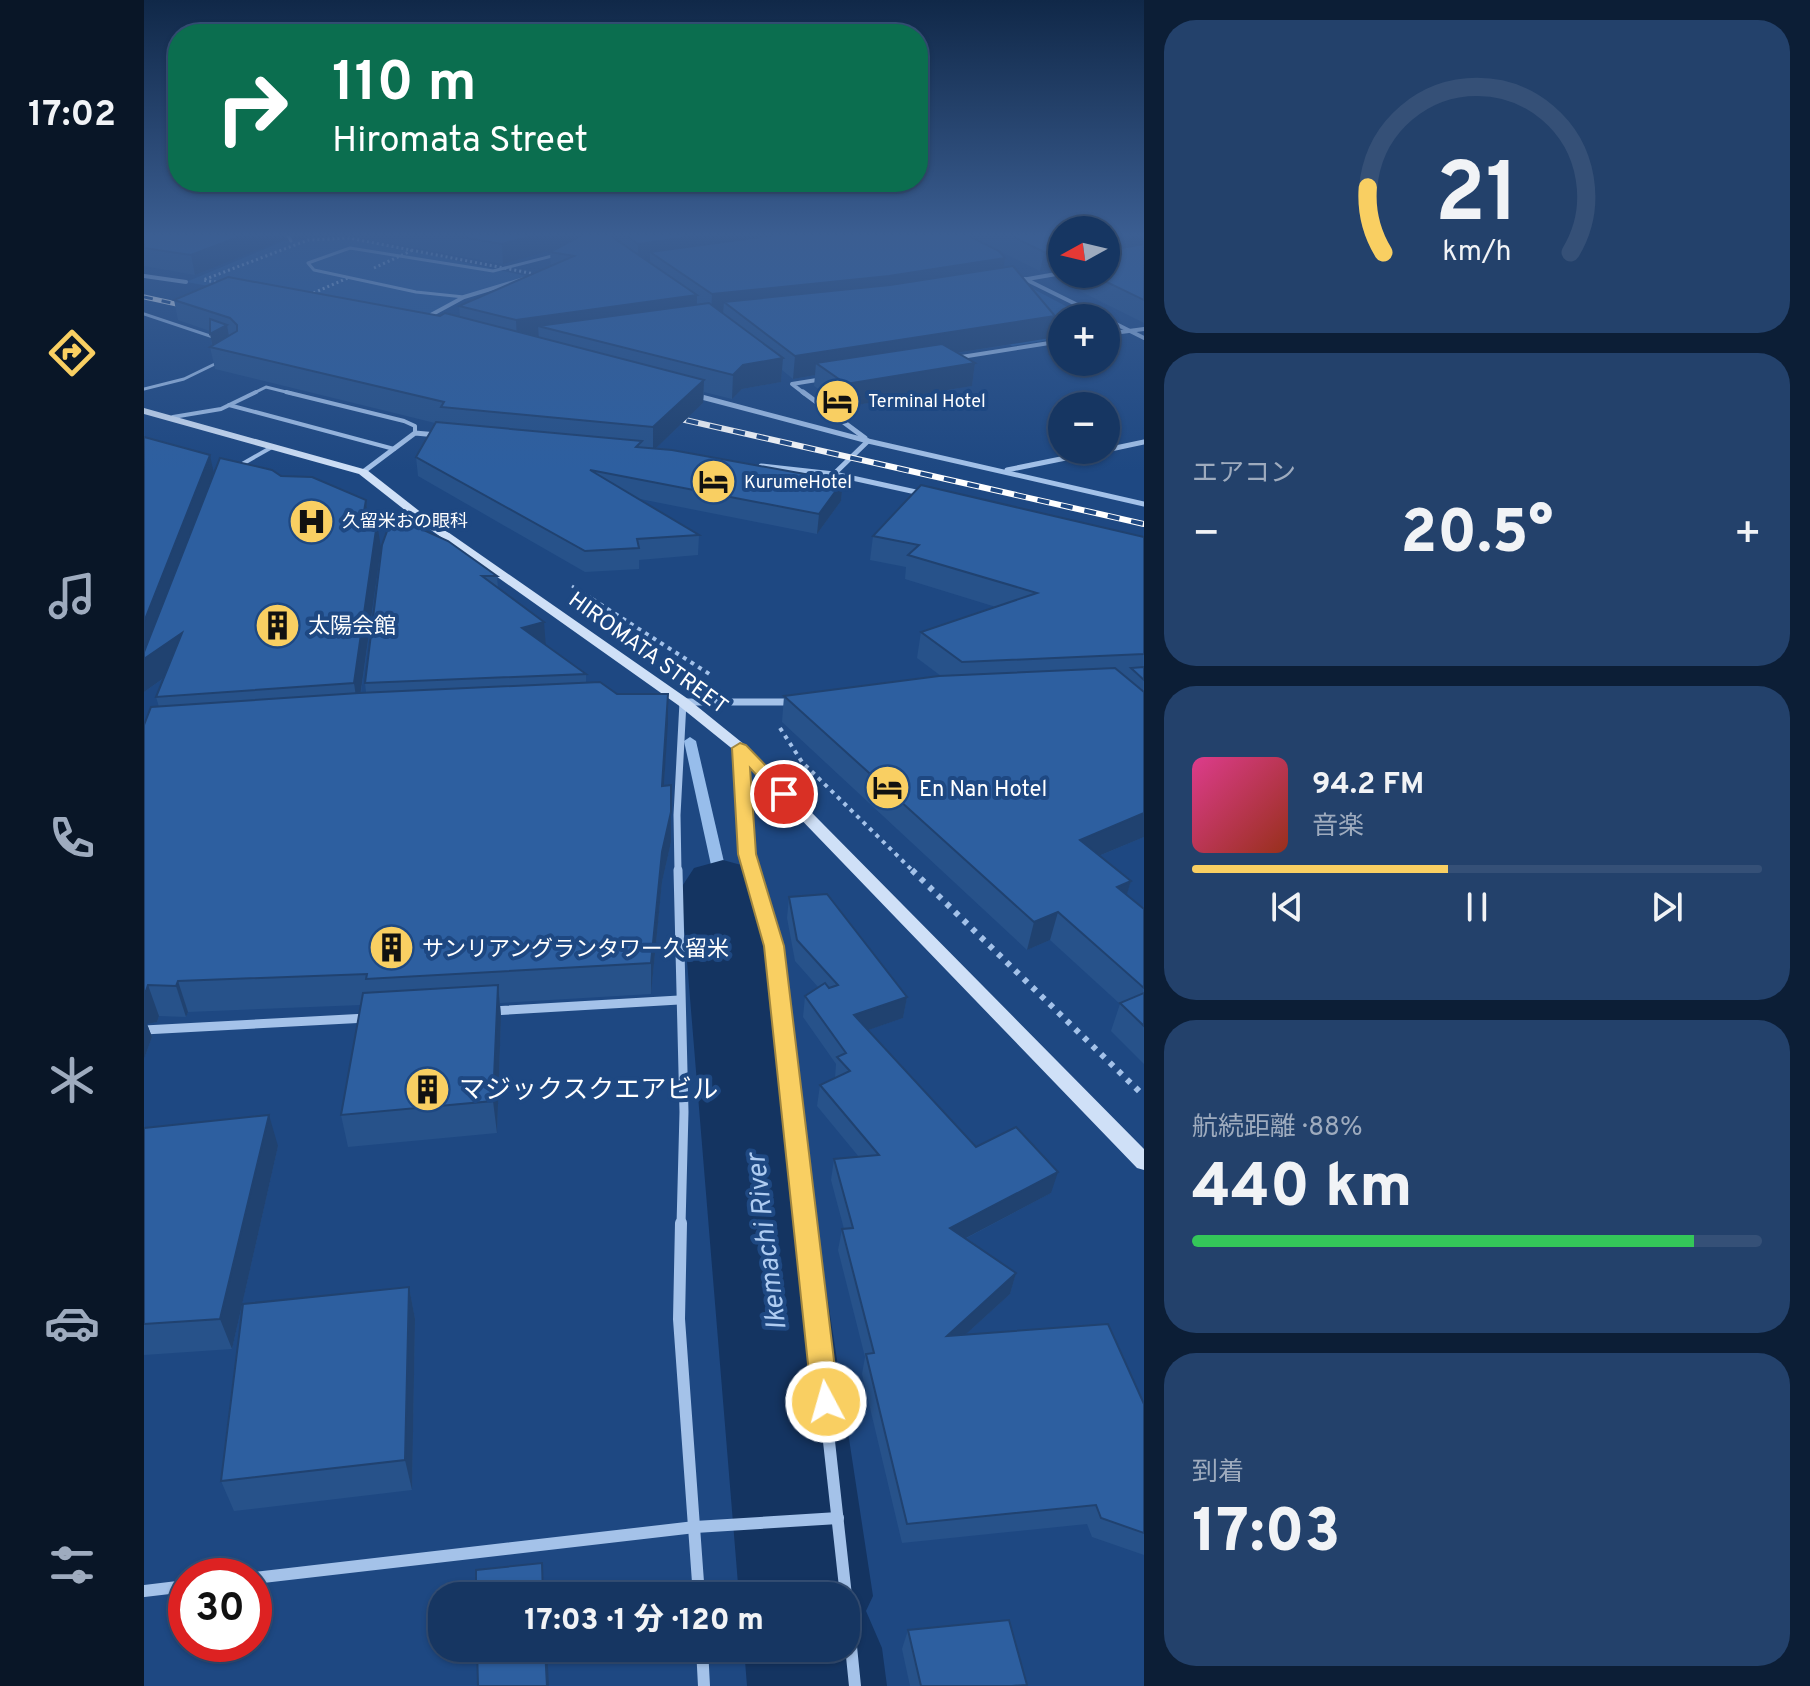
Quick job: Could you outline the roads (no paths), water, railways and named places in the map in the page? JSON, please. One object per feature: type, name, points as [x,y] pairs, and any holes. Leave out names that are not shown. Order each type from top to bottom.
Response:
[{"type":"street","points":[[435,313],[429,316],[431,325],[438,327]]},
{"type":"street","points":[[1120,326],[1144,338]]},
{"type":"street","points":[[1120,332],[1144,329]]},
{"type":"street","points":[[949,359],[1048,343]]},
{"type":"street","points":[[780,375],[868,441]]},
{"type":"street","points":[[792,384],[839,377]]},
{"type":"street","points":[[689,394],[868,441],[1144,504]]},
{"type":"street","name":"HIROMATA STREET","points":[[144,411],[363,472],[422,525],[740,748],[1144,1162]]},
{"type":"street","points":[[363,472],[415,433],[446,436]]},
{"type":"street","points":[[834,474],[868,441]]},
{"type":"street","points":[[1120,447],[1144,442]]},
{"type":"street","points":[[1003,471],[1048,462]]},
{"type":"street","points":[[756,466],[834,474],[927,494]]},
{"type":"street","points":[[698,1582],[679,1319],[684,1112],[679,1000],[676,702],[800,702]]},
{"type":"street","points":[[740,748],[747,854],[774,946],[845,1582]]},
{"type":"street","points":[[475,1012],[679,1000]]},
{"type":"street","points":[[144,1030],[380,1017]]},
{"type":"street","points":[[272,1576],[695,1527],[838,1518]]},
{"type":"street","points":[[144,1591],[168,1588]]},
{"type":"street","points":[[703,1662],[704,1686]]},
{"type":"street","points":[[853,1662],[855,1686]]},
{"type":"lane","points":[[144,314],[219,339]]},
{"type":"lane","points":[[144,389],[184,379],[230,357]]},
{"type":"lane","points":[[169,418],[203,414],[266,387],[404,421],[415,426],[415,433]]},
{"type":"lane","points":[[229,405],[394,449]]},
{"type":"lane","points":[[232,470],[275,445]]},
{"type":"waterway","points":[[690,741],[723,888]]},
{"type":"waterway","name":"Ikemachi River","points":[[723,888],[804,1582]]},
{"type":"waterway","name":"Ikemachi River","points":[[814,1662],[817,1686]]},
{"type":"railway","points":[[663,415],[1144,524]]},
{"type":"place","name":"Terminal Hotel","points":[[837,401]]},
{"type":"place","name":"KurumeHotel","points":[[713,482]]},
{"type":"place","name":"久留米おの眼科","points":[[311,521]]},
{"type":"place","name":"太陽会館","points":[[277,625]]},
{"type":"place","name":"En Nan Hotel","points":[[888,788]]},
{"type":"place","name":"サンリアングランタワー久留米","points":[[391,948]]},
{"type":"place","name":"マジックスクエアビル","points":[[428,1089]]}]
